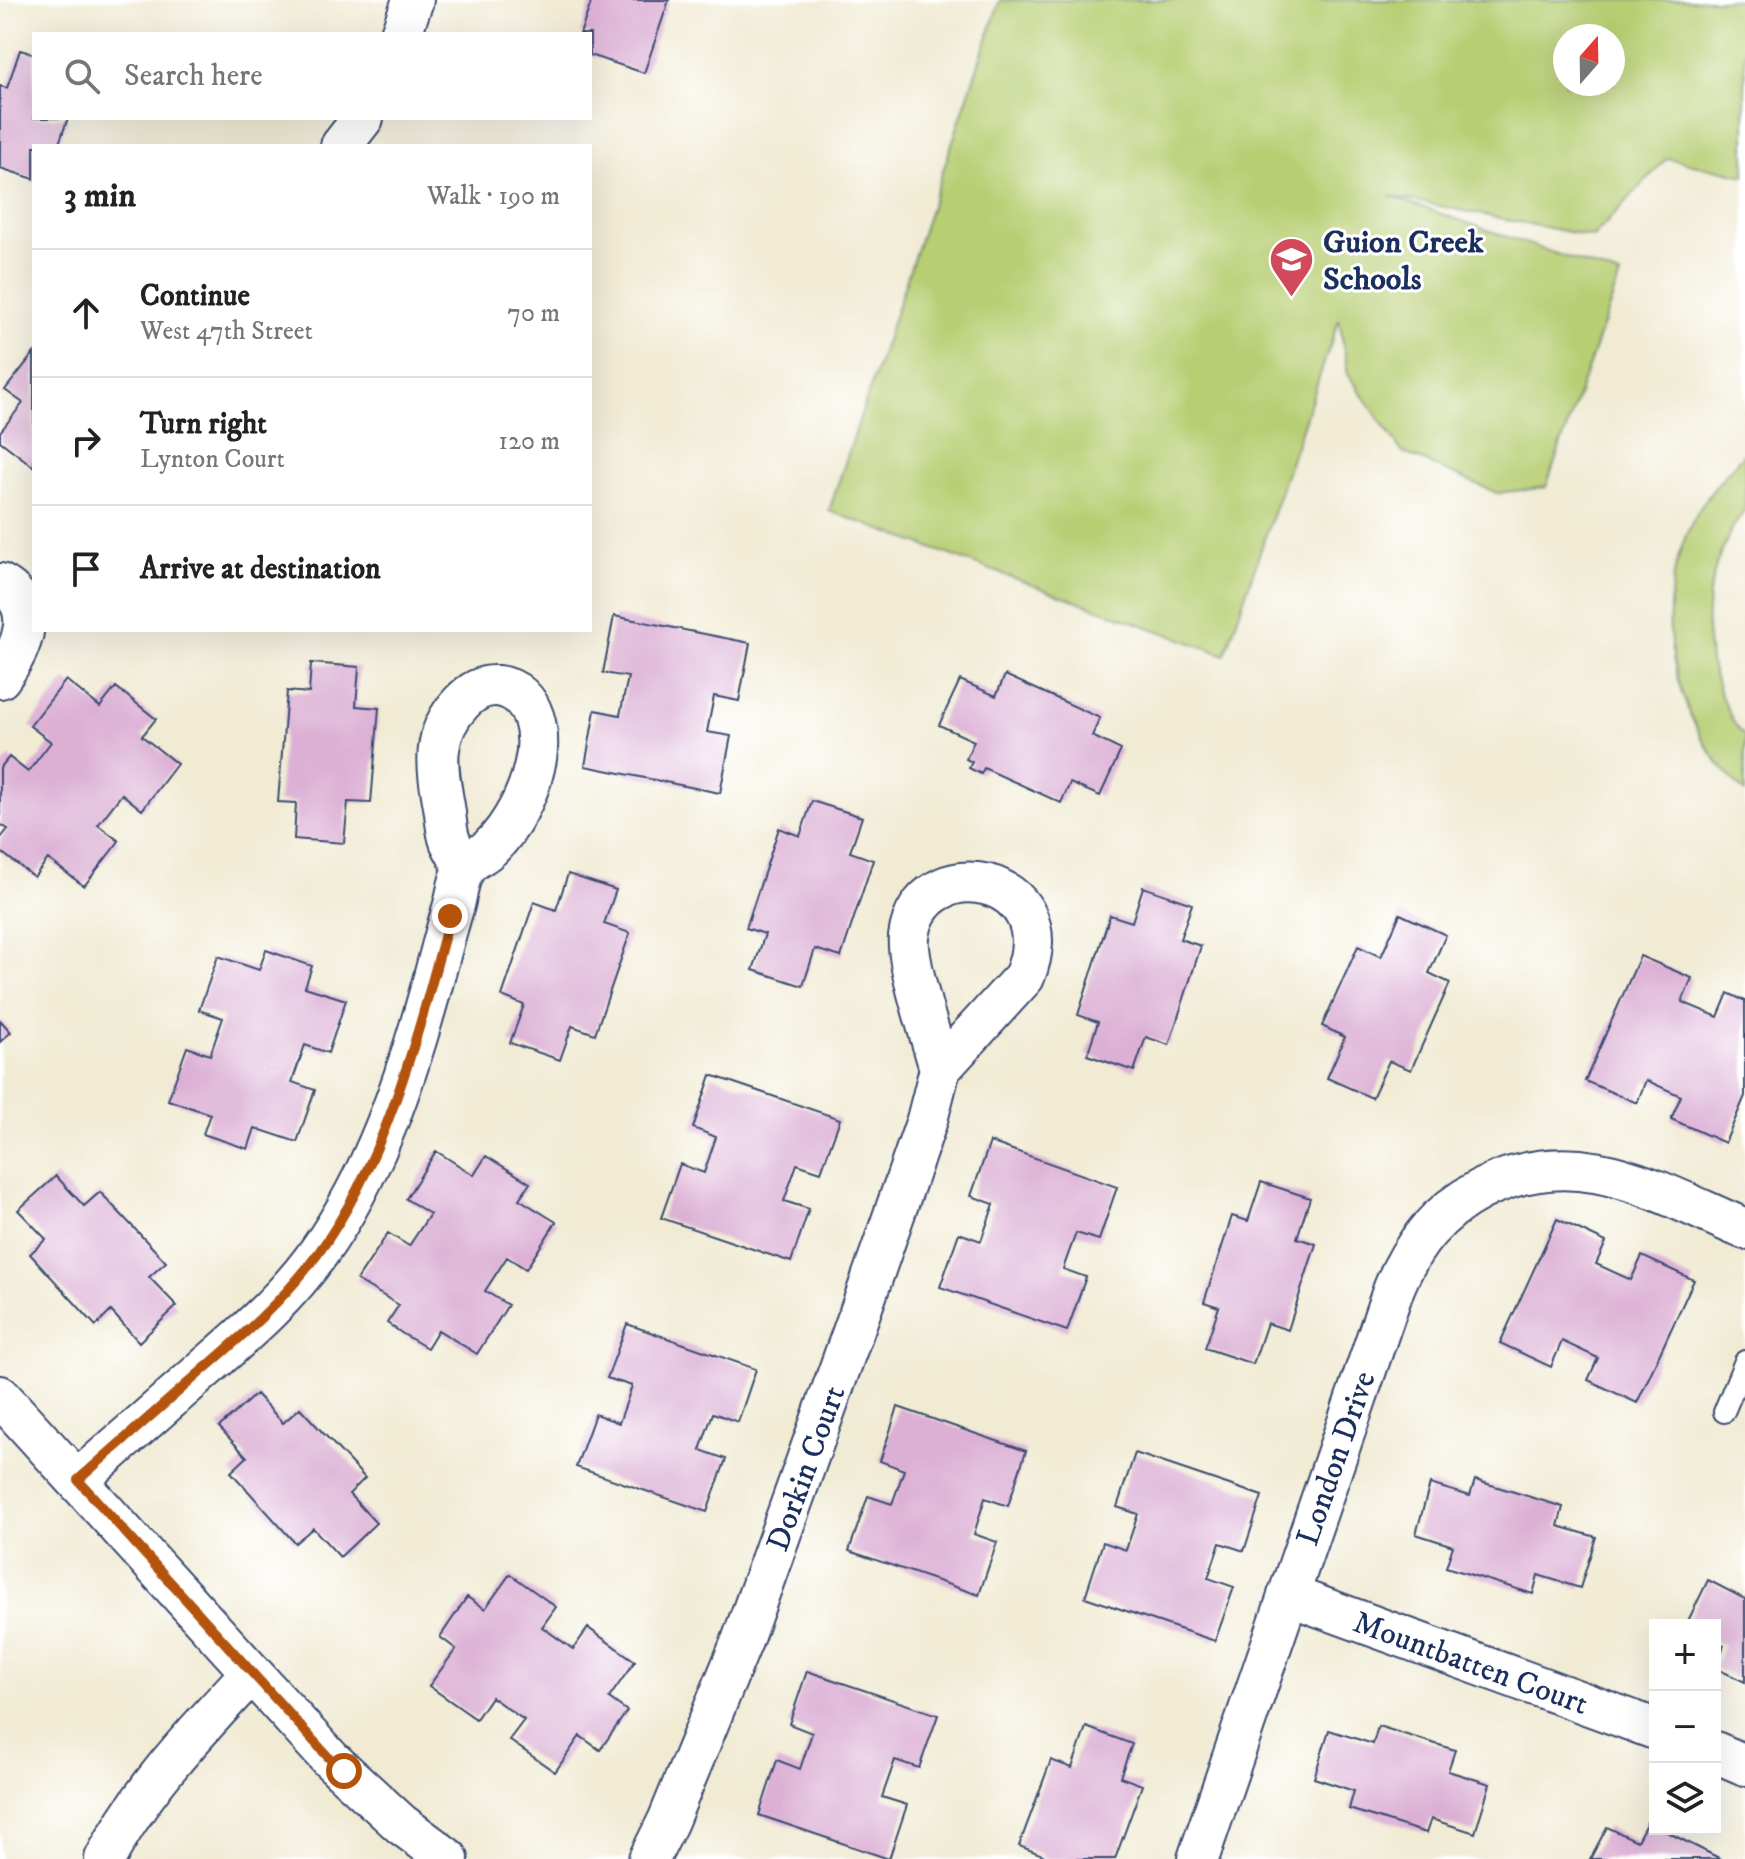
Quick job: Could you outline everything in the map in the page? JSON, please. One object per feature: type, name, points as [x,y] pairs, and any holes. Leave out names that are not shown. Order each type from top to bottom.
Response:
[{"type":"street","points":[[402,32],[413,0]]},
{"type":"street","points":[[343,144],[361,120]]},
{"type":"street","points":[[380,120],[382,144]]},
{"type":"street","points":[[0,584],[18,600],[25,617],[22,642],[0,678]]},
{"type":"street","points":[[78,1480],[281,1299],[338,1224],[377,1145],[403,1078],[464,868]]},
{"type":"street","name":"Dorkin Court","points":[[649,1859],[668,1821],[742,1641],[927,1120],[940,1069]]},
{"type":"street","name":"London Drive","points":[[1198,1859],[1394,1288],[1416,1245],[1438,1218],[1464,1198],[1493,1183],[1522,1172],[1560,1167],[1623,1178],[1745,1229]]},
{"type":"street","points":[[0,1396],[330,1759],[408,1830],[448,1859]]},
{"type":"street","name":"Mountbatten Court","points":[[1288,1595],[1649,1727]]},
{"type":"street","points":[[105,1859],[118,1834],[162,1771],[251,1673]]},
{"type":"street","points":[[1721,1755],[1745,1765]]},
{"type":"lane","points":[[1724,1412],[1745,1361]]},
{"type":"green space","points":[[1000,0],[1745,0],[1745,176],[1667,158],[1593,237],[1390,196],[1620,276],[1546,487],[1497,493],[1402,452],[1348,374],[1339,319],[1225,655],[829,511]]},
{"type":"green space","points":[[1745,453],[1745,510],[1731,530],[1717,562],[1709,593],[1707,629],[1710,661],[1720,694],[1734,723],[1745,737],[1745,793],[1719,764],[1698,732],[1683,697],[1673,659],[1670,621],[1672,583],[1682,546],[1704,502]]},
{"type":"building","points":[[592,0],[669,0],[644,73],[592,56],[592,32],[581,32]]},
{"type":"building","points":[[20,50],[32,53],[32,120],[67,120],[59,144],[32,144],[32,178],[0,168],[0,86],[7,88]]},
{"type":"building","points":[[32,356],[32,465],[0,441],[0,432],[23,403],[5,390]]},
{"type":"building","points":[[614,616],[750,643],[739,701],[714,696],[707,732],[731,736],[720,793],[585,766],[595,710],[620,715],[628,677],[603,673]]},
{"type":"building","points":[[311,663],[359,667],[356,706],[379,708],[371,803],[348,802],[344,843],[294,839],[296,803],[278,802],[287,691],[309,693]]},
{"type":"building","points":[[1005,675],[1100,718],[1092,736],[1121,750],[1100,796],[1070,783],[1061,803],[984,768],[981,774],[969,768],[972,762],[966,759],[974,741],[939,725],[960,680],[996,696]]},
{"type":"building","points":[[66,680],[100,707],[116,687],[156,719],[142,736],[177,764],[142,810],[122,794],[98,825],[119,841],[84,886],[48,859],[34,877],[0,851],[0,839],[8,829],[0,824],[0,768],[9,757],[28,772],[51,742],[30,726]]},
{"type":"building","points":[[812,801],[862,817],[850,852],[873,860],[841,957],[815,949],[803,986],[753,970],[765,934],[746,928],[779,828],[800,836]]},
{"type":"building","points":[[568,874],[616,890],[604,924],[630,933],[595,1034],[572,1026],[560,1060],[510,1043],[524,1005],[502,996],[534,902],[556,910]]},
{"type":"building","points":[[1143,887],[1192,904],[1180,939],[1201,946],[1169,1045],[1146,1037],[1134,1071],[1087,1055],[1098,1022],[1078,1015],[1110,915],[1132,922]]},
{"type":"building","points":[[1400,914],[1446,935],[1429,973],[1450,983],[1411,1070],[1389,1061],[1372,1098],[1327,1078],[1345,1037],[1322,1026],[1358,946],[1381,957]]},
{"type":"building","points":[[266,950],[312,966],[305,987],[346,1000],[328,1053],[305,1045],[292,1082],[315,1090],[297,1142],[255,1128],[248,1149],[203,1134],[210,1114],[168,1100],[187,1047],[210,1055],[223,1018],[199,1010],[218,956],[259,970]]},
{"type":"building","points":[[1640,956],[1692,978],[1682,1002],[1718,1017],[1728,993],[1745,1001],[1745,1096],[1725,1143],[1671,1119],[1681,1096],[1646,1080],[1637,1103],[1585,1081]]},
{"type":"building","points":[[0,1020],[11,1032],[0,1042]]},
{"type":"building","points":[[711,1075],[840,1119],[821,1172],[797,1164],[784,1201],[809,1209],[791,1262],[661,1218],[680,1164],[704,1173],[716,1137],[693,1128]]},
{"type":"building","points":[[990,1142],[1117,1187],[1099,1240],[1076,1233],[1063,1269],[1086,1277],[1067,1331],[940,1287],[959,1233],[981,1241],[994,1204],[971,1196]]},
{"type":"building","points":[[436,1151],[474,1175],[486,1156],[530,1183],[519,1199],[556,1222],[526,1269],[507,1257],[485,1291],[508,1305],[477,1354],[438,1330],[427,1348],[403,1334],[387,1323],[399,1305],[357,1280],[388,1233],[409,1246],[430,1214],[406,1199]]},
{"type":"building","points":[[56,1176],[84,1206],[100,1192],[166,1262],[149,1277],[177,1306],[139,1342],[111,1311],[96,1326],[30,1254],[46,1239],[18,1210]]},
{"type":"building","points":[[1261,1182],[1310,1198],[1297,1238],[1316,1244],[1288,1330],[1267,1323],[1253,1364],[1205,1348],[1219,1307],[1204,1302],[1232,1216],[1248,1221]]},
{"type":"building","points":[[1557,1219],[1606,1242],[1596,1264],[1631,1280],[1642,1256],[1694,1280],[1637,1403],[1588,1380],[1598,1358],[1562,1341],[1551,1367],[1500,1343]]},
{"type":"building","points":[[627,1324],[756,1369],[738,1422],[713,1413],[700,1450],[726,1459],[707,1512],[576,1467],[595,1414],[619,1423],[632,1386],[607,1378]]},
{"type":"building","points":[[256,1394],[283,1423],[300,1408],[365,1478],[349,1494],[376,1523],[340,1557],[313,1528],[295,1543],[231,1472],[247,1457],[219,1427]]},
{"type":"building","points":[[898,1407],[1026,1451],[1008,1506],[985,1498],[974,1534],[997,1542],[979,1595],[849,1551],[868,1496],[892,1504],[904,1470],[880,1461]]},
{"type":"building","points":[[1135,1453],[1262,1496],[1244,1551],[1220,1543],[1208,1578],[1234,1587],[1215,1641],[1085,1597],[1103,1542],[1126,1550],[1138,1514],[1117,1507]]},
{"type":"building","points":[[1475,1480],[1563,1507],[1558,1526],[1596,1537],[1580,1588],[1538,1575],[1533,1594],[1446,1567],[1453,1546],[1416,1534],[1430,1484],[1470,1496]]},
{"type":"building","points":[[510,1574],[556,1607],[542,1627],[573,1649],[588,1628],[635,1661],[609,1698],[627,1711],[600,1750],[580,1736],[555,1772],[509,1740],[524,1720],[491,1697],[476,1719],[429,1686],[456,1649],[440,1637],[467,1597],[485,1609]]},
{"type":"building","points":[[1708,1580],[1745,1599],[1745,1682],[1721,1671],[1724,1645],[1721,1644],[1721,1619],[1689,1619]]},
{"type":"building","points":[[807,1671],[938,1715],[919,1768],[895,1760],[882,1797],[907,1805],[889,1859],[759,1815],[777,1760],[800,1769],[812,1733],[789,1724]]},
{"type":"building","points":[[1378,1726],[1455,1750],[1448,1771],[1490,1784],[1475,1833],[1431,1819],[1426,1833],[1349,1809],[1354,1791],[1314,1778],[1329,1730],[1373,1744]]},
{"type":"building","points":[[1086,1727],[1132,1744],[1120,1777],[1142,1785],[1115,1859],[1042,1859],[1043,1855],[1019,1846],[1051,1760],[1072,1768]]},
{"type":"building","points":[[1647,1822],[1649,1835],[1673,1835],[1721,1859],[1590,1859],[1607,1827],[1637,1841]]},
{"type":"place","name":"Guion Creek Schools","points":[[1292,298]]},
{"type":"route","points":[[344,1771],[78,1480],[281,1299],[338,1224],[377,1145],[403,1078],[450,916]]}]
